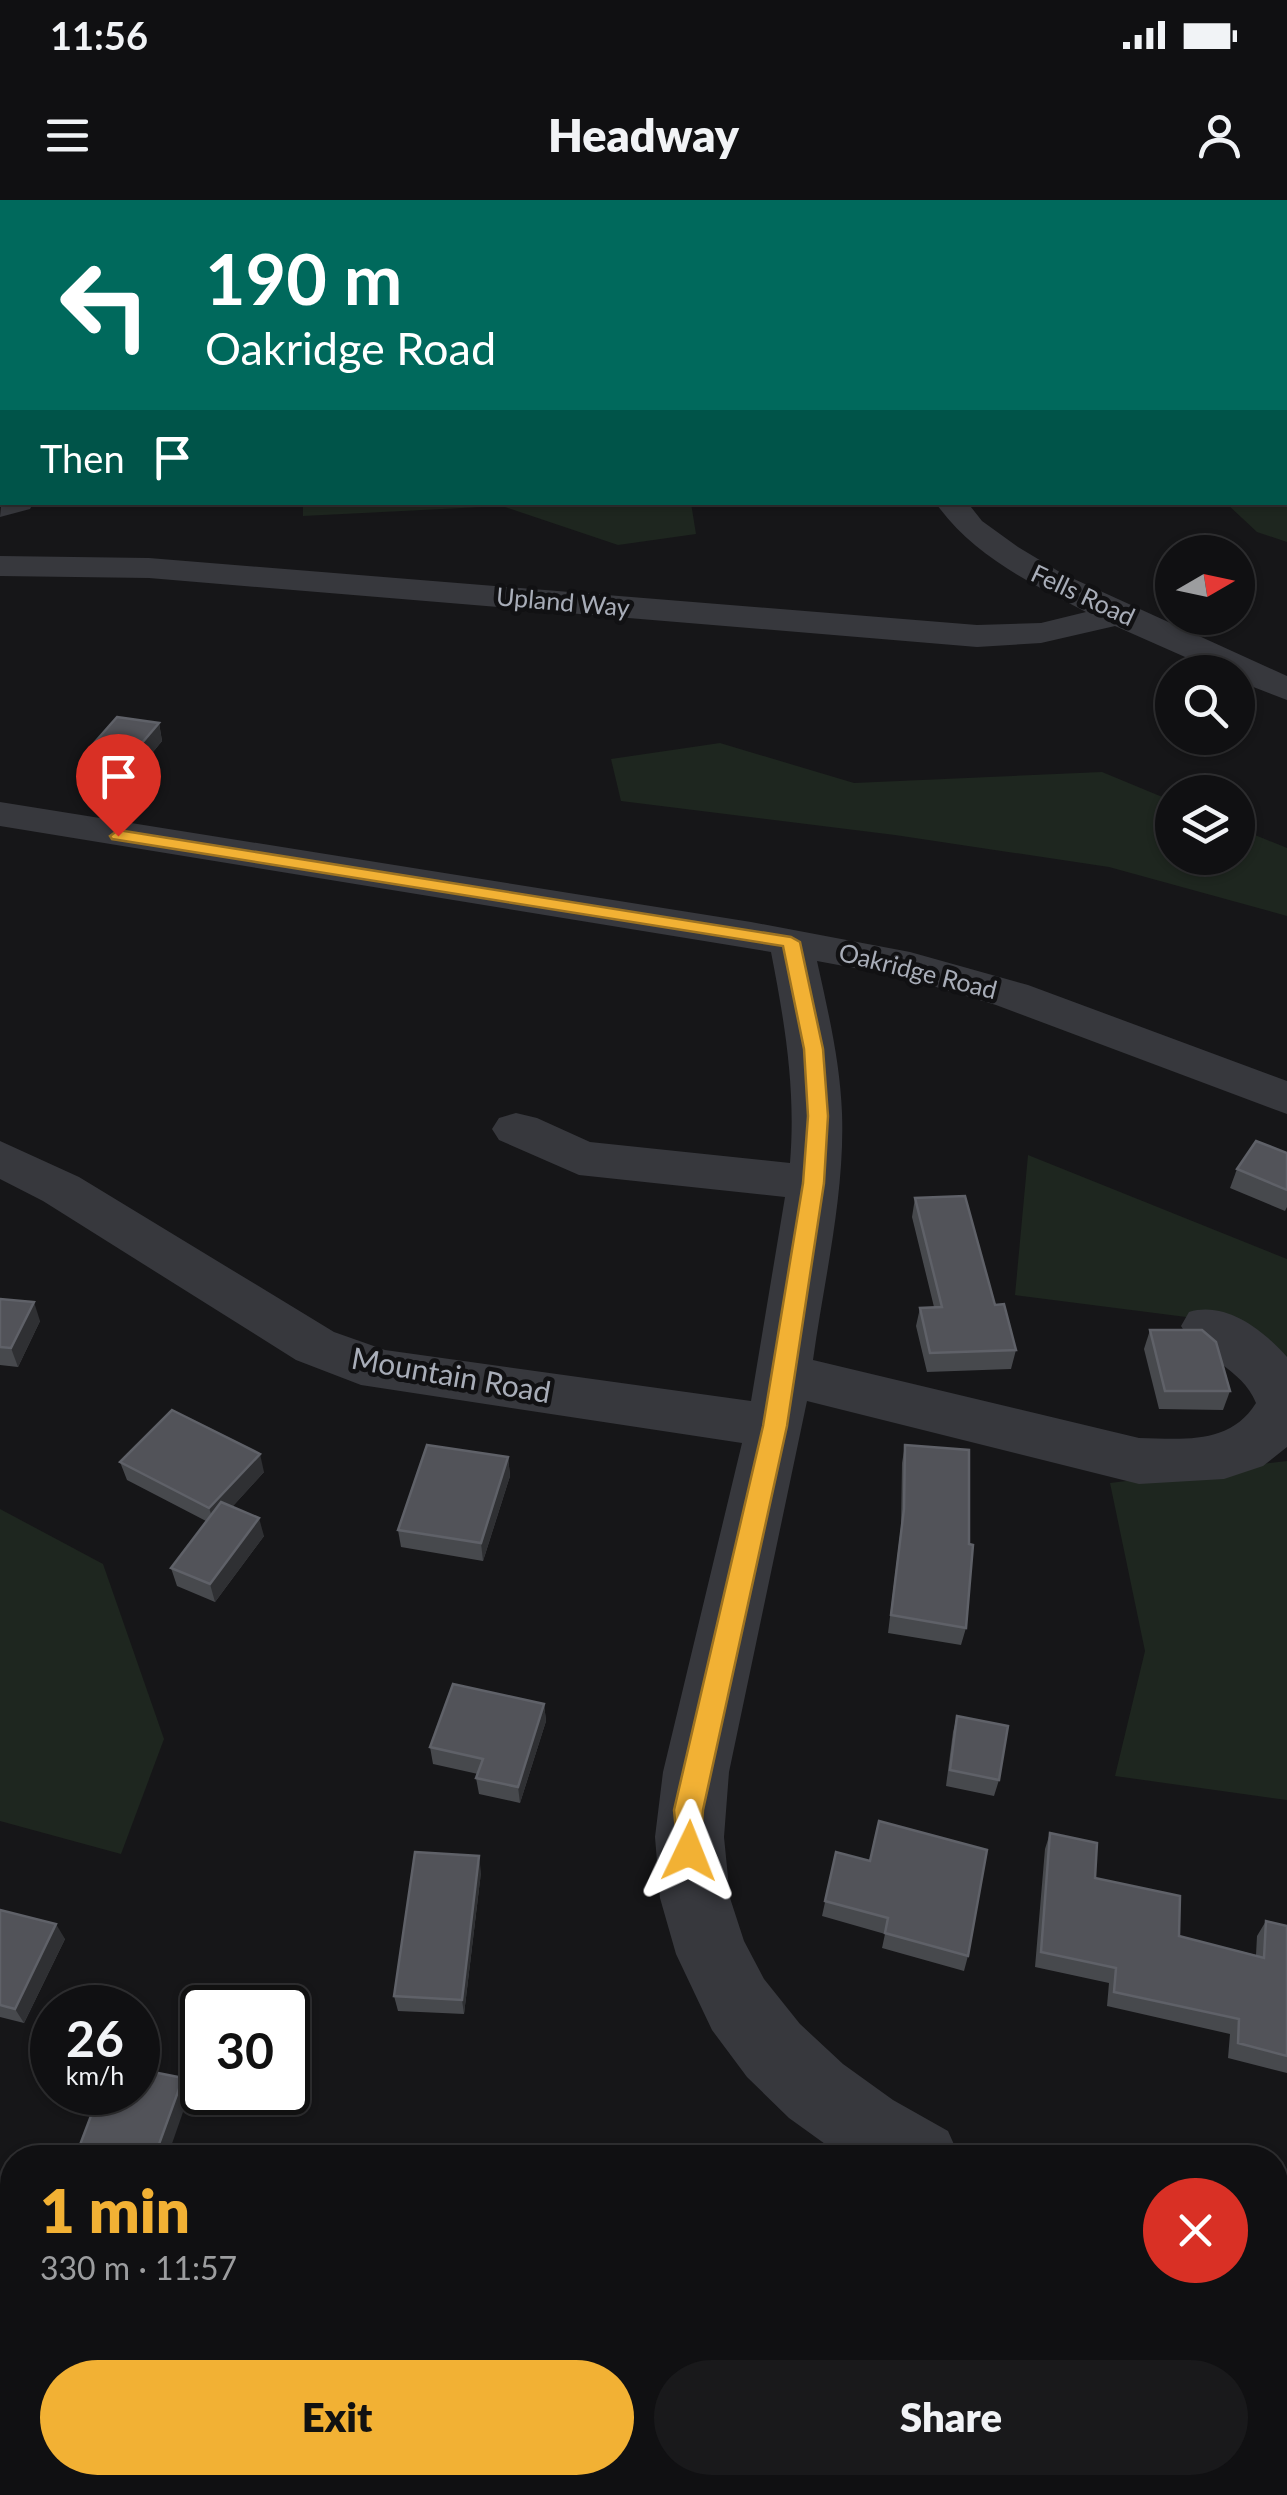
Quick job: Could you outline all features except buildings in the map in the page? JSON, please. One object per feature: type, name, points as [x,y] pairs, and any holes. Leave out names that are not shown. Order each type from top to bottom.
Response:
[{"type":"street","name":"Fells Road","points":[[952,505],[976,536],[1007,559],[1287,689]]},
{"type":"street","name":"Upland Way","points":[[0,566],[149,568],[977,636],[1055,632],[1124,614]]},
{"type":"street","name":"Oakridge Road","points":[[0,814],[791,942],[910,965],[980,984],[1287,1098]]},
{"type":"street","points":[[791,942],[813,1049],[818,1116],[814,1183],[779,1400],[688,1810],[694,1892],[722,1975],[747,2019],[780,2060],[819,2097],[863,2129],[895,2145]]},
{"type":"street","points":[[516,1128],[537,1134],[579,1158],[814,1183]]},
{"type":"street","name":"Mountain Road","points":[[0,1158],[61,1189],[315,1346],[352,1362],[412,1375],[779,1400],[1138,1461],[1188,1462],[1230,1456],[1256,1443],[1275,1426],[1285,1404],[1278,1382],[1259,1362],[1208,1326]]},
{"type":"shaded area","points":[[303,505],[691,505],[696,534],[618,545],[502,506],[303,516]]},
{"type":"shaded area","points":[[1228,505],[1287,505],[1287,542],[1257,532]]},
{"type":"shaded area","points":[[720,743],[854,783],[1102,772],[1155,794],[1155,875],[1255,875],[1255,835],[1287,848],[1287,916],[1109,867],[895,835],[621,801],[611,759]]},
{"type":"shaded area","points":[[1028,1155],[1287,1259],[1287,1363],[1241,1324],[1015,1295]]},
{"type":"shaded area","points":[[1287,1461],[1287,1800],[1115,1776],[1145,1651],[1110,1483]]},
{"type":"shaded area","points":[[0,1509],[103,1564],[164,1739],[121,1854],[0,1821]]},
{"type":"route","points":[[118,836],[791,942],[813,1049],[818,1116],[814,1183],[775,1426],[688,1810],[689,1851]]}]
